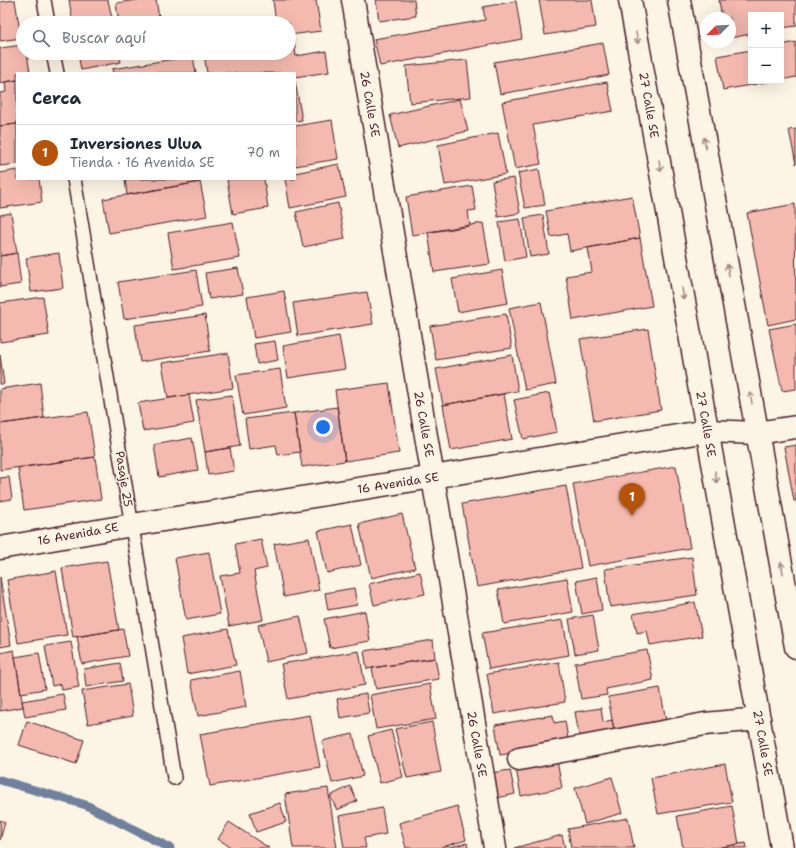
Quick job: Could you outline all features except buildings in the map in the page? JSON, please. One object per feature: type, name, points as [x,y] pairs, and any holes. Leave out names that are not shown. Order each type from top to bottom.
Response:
[{"type":"street","name":"26 Calle SE","points":[[353,0],[495,848]]},
{"type":"street","name":"27 Calle SE","points":[[630,0],[782,848]]},
{"type":"street","points":[[679,0],[796,647]]},
{"type":"street","name":"16 Avenida SE","points":[[0,548],[708,431],[757,433],[796,427]]},
{"type":"street","points":[[519,759],[705,724],[758,719]]},
{"type":"lane","points":[[44,0],[47,16]]},
{"type":"lane","points":[[54,60],[56,72]]},
{"type":"lane","name":"Pasaje 25","points":[[74,180],[174,778]]},
{"type":"waterway","points":[[0,780],[86,805],[170,848]]},
{"type":"place","name":"Inversiones Ulua","points":[[632,516]]}]
